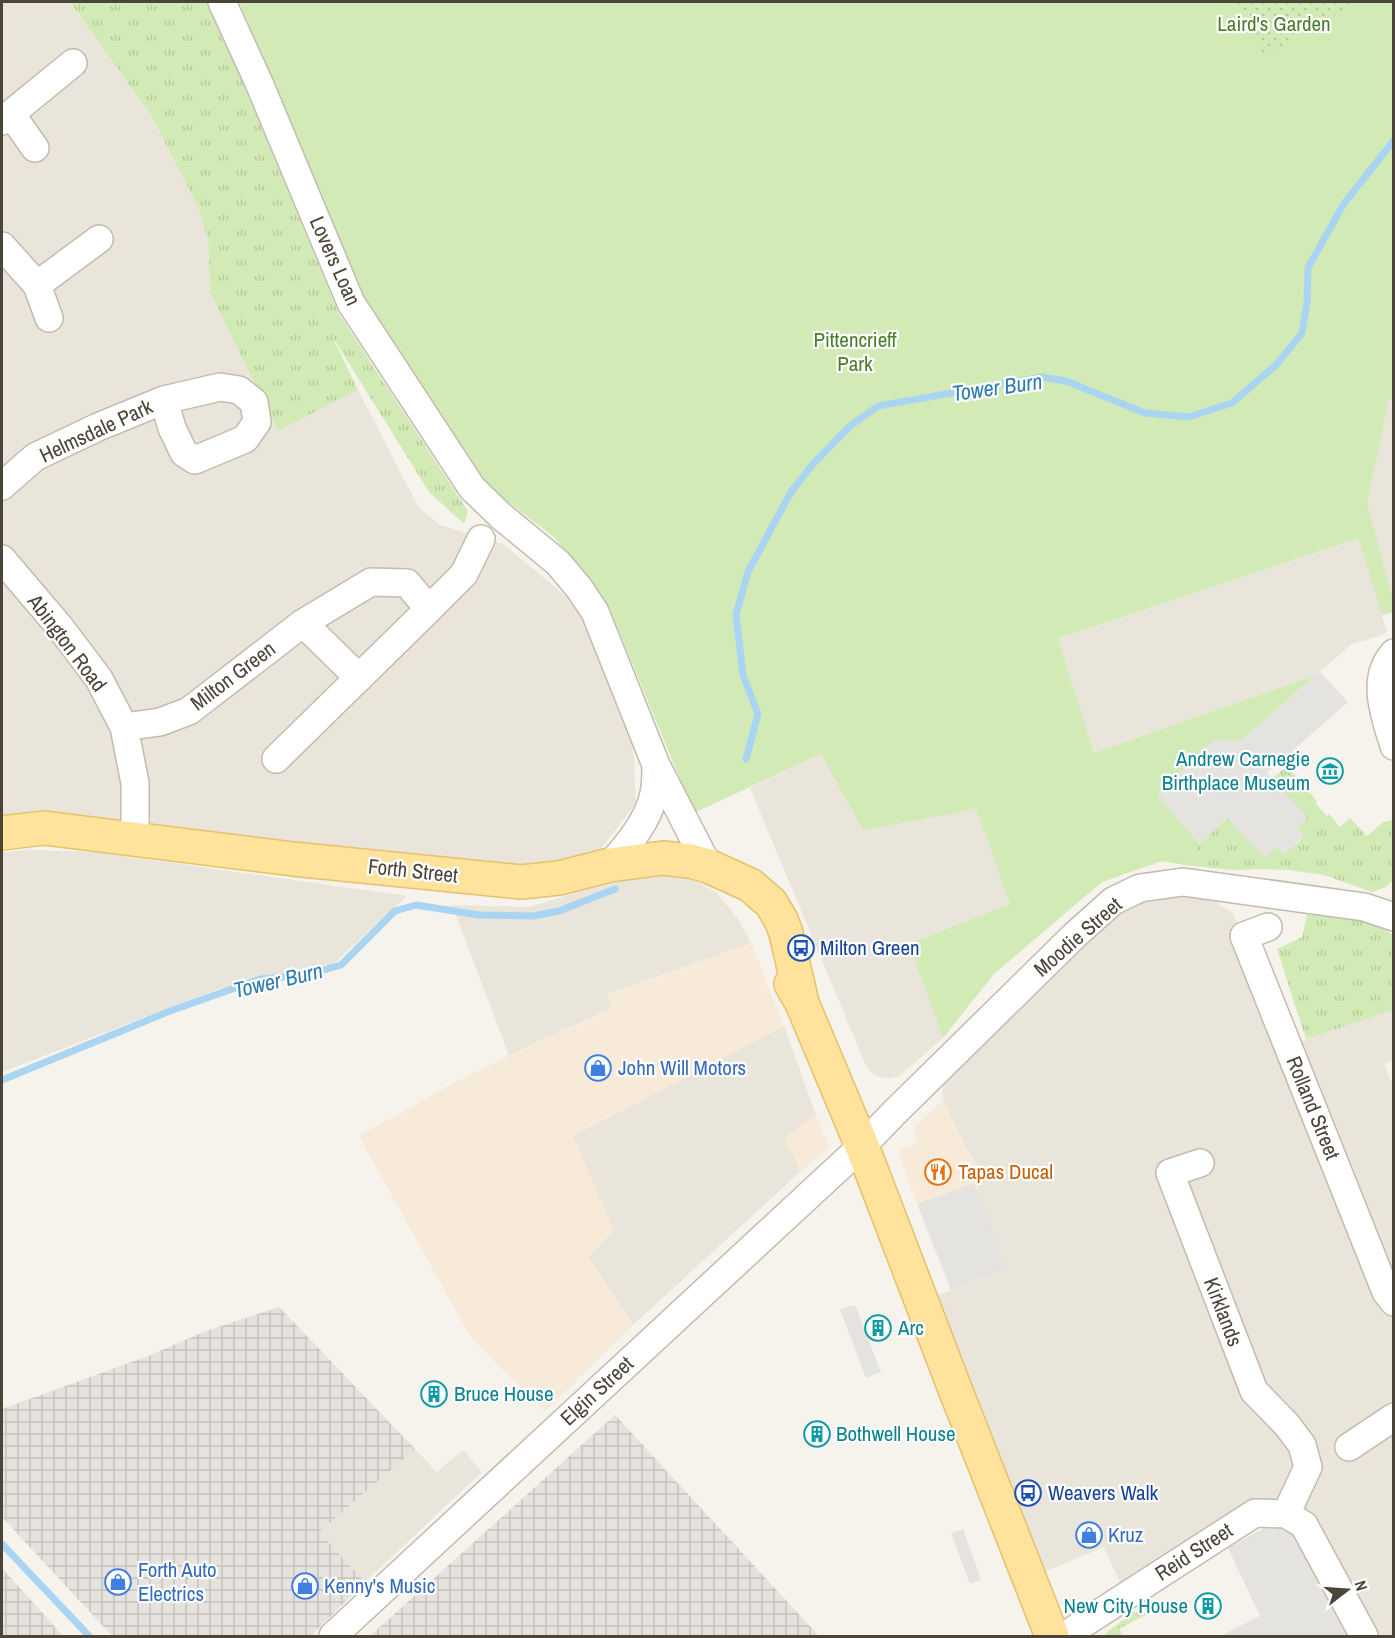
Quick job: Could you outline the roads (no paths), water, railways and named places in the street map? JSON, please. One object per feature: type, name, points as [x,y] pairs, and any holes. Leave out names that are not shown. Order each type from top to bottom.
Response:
[{"type":"main road","name":"Forth Street","points":[[2,833],[44,828],[293,859],[521,882],[559,878],[610,865],[663,858],[699,863],[750,885],[771,903],[781,920],[802,1003],[862,1146],[950,1378],[1053,1636]]},
{"type":"street","name":"Lovers Loan","points":[[222,2],[259,83],[351,303],[472,488],[501,516],[558,563],[579,588],[594,612],[656,765]]},
{"type":"street","points":[[35,147],[6,118],[73,63]]},
{"type":"street","points":[[36,285],[99,238]]},
{"type":"street","points":[[2,246],[36,285],[49,318]]},
{"type":"street","name":"Helmsdale Park","points":[[2,486],[35,457],[98,427],[164,400]]},
{"type":"street","points":[[276,759],[464,574],[481,539]]},
{"type":"street","name":"Abington Road","points":[[2,559],[59,626],[99,679],[124,727],[135,783],[135,839]]},
{"type":"street","name":"Milton Green","points":[[124,727],[160,722],[189,711],[303,623],[370,582],[407,583],[429,609]]},
{"type":"street","points":[[303,623],[359,678]]},
{"type":"street","points":[[1394,653],[1387,660],[1380,701],[1394,746]]},
{"type":"street","points":[[656,765],[699,863]]},
{"type":"street","points":[[610,865],[626,847],[643,820],[654,794],[656,765]]},
{"type":"street","name":"Moodie Street","points":[[862,1146],[1075,935],[1113,901],[1140,888],[1183,882],[1364,907],[1394,917]]},
{"type":"street","name":"Rolland Street","points":[[1268,927],[1244,936],[1386,1292],[1394,1302]]},
{"type":"street","name":"Elgin Street","points":[[333,1636],[862,1146]]},
{"type":"street","name":"Kirklands","points":[[1200,1163],[1170,1173],[1254,1391],[1287,1425],[1302,1445],[1308,1467],[1286,1514]]},
{"type":"street","points":[[1349,1447],[1394,1417]]},
{"type":"street","name":"Reid Street","points":[[1064,1636],[1255,1513],[1286,1514]]},
{"type":"street","points":[[1286,1514],[1304,1525],[1364,1636]]},
{"type":"waterway","name":"Tower Burn","points":[[746,759],[758,714],[743,675],[736,615],[748,572],[791,492],[813,464],[850,426],[878,406],[1042,377],[1066,381],[1145,413],[1189,417],[1232,403],[1277,364],[1302,333],[1307,303],[1308,268],[1343,205],[1394,140]]},
{"type":"waterway","name":"Tower Burn","points":[[2,1080],[170,1011],[260,979],[307,975],[341,965],[395,911],[416,905],[479,915],[533,916],[559,911],[615,889]]},
{"type":"waterway","points":[[2,1544],[89,1636]]},
{"type":"place","name":"Andrew Carnegie Birthplace Museum","points":[[1330,771]]},
{"type":"place","name":"Milton Green","points":[[801,948]]},
{"type":"place","name":"John Will Motors","points":[[598,1068]]},
{"type":"place","name":"Tapas Ducal","points":[[938,1172]]},
{"type":"place","name":"Arc","points":[[878,1328]]},
{"type":"place","name":"Bruce House","points":[[434,1394]]},
{"type":"place","name":"Bothwell House","points":[[817,1434]]},
{"type":"place","name":"Weavers Walk","points":[[1028,1493]]},
{"type":"place","name":"Kruz","points":[[1089,1535]]},
{"type":"place","name":"Forth Auto Electrics","points":[[118,1582]]},
{"type":"place","name":"Kenny's Music","points":[[305,1586]]},
{"type":"place","name":"New City House","points":[[1208,1606]]},
{"type":"park label","name":"Laird's Garden","points":[[1274,24]]},
{"type":"park label","name":"Pittencrieff Park","points":[[855,352]]}]
